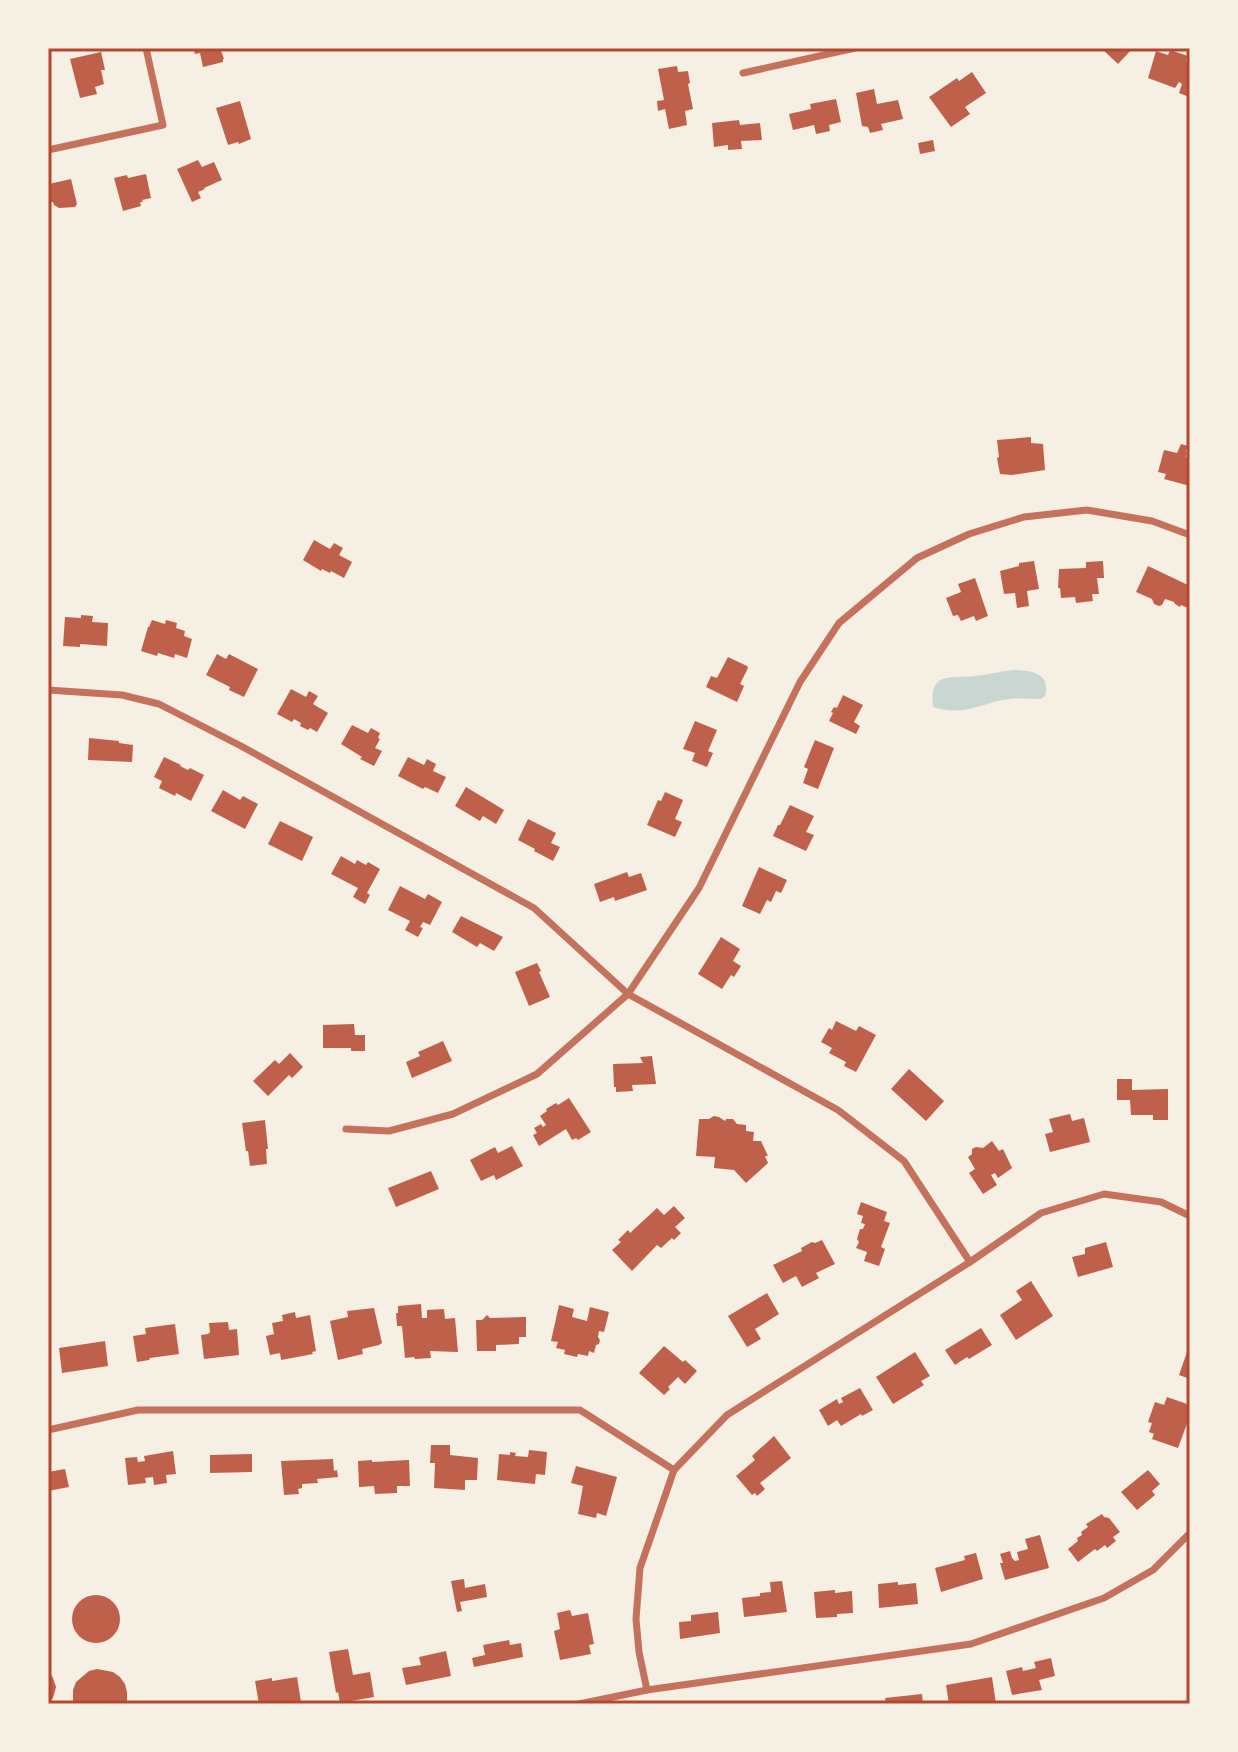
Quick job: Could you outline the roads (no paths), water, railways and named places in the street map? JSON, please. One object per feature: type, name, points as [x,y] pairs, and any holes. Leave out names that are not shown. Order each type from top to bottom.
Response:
[{"type":"street","points":[[48,150],[163,125],[146,48]]},
{"type":"street","points":[[743,73],[855,48]]},
{"type":"street","points":[[346,1129],[389,1131],[453,1114],[523,1081],[537,1074],[628,994],[699,888],[800,682],[839,623],[917,558],[969,534],[1024,517],[1087,510],[1152,521],[1190,535]]},
{"type":"street","points":[[48,690],[122,695],[159,704],[534,908],[628,994],[838,1110],[904,1161],[970,1262]]},
{"type":"street","points":[[647,1690],[636,1619],[640,1568],[674,1470],[727,1415],[970,1262],[1041,1213],[1104,1194],[1161,1202],[1190,1216]]},
{"type":"street","points":[[48,1430],[138,1410],[580,1410],[674,1470]]},
{"type":"street","points":[[579,1704],[647,1690],[971,1644],[1104,1598],[1153,1570],[1190,1533]]}]
